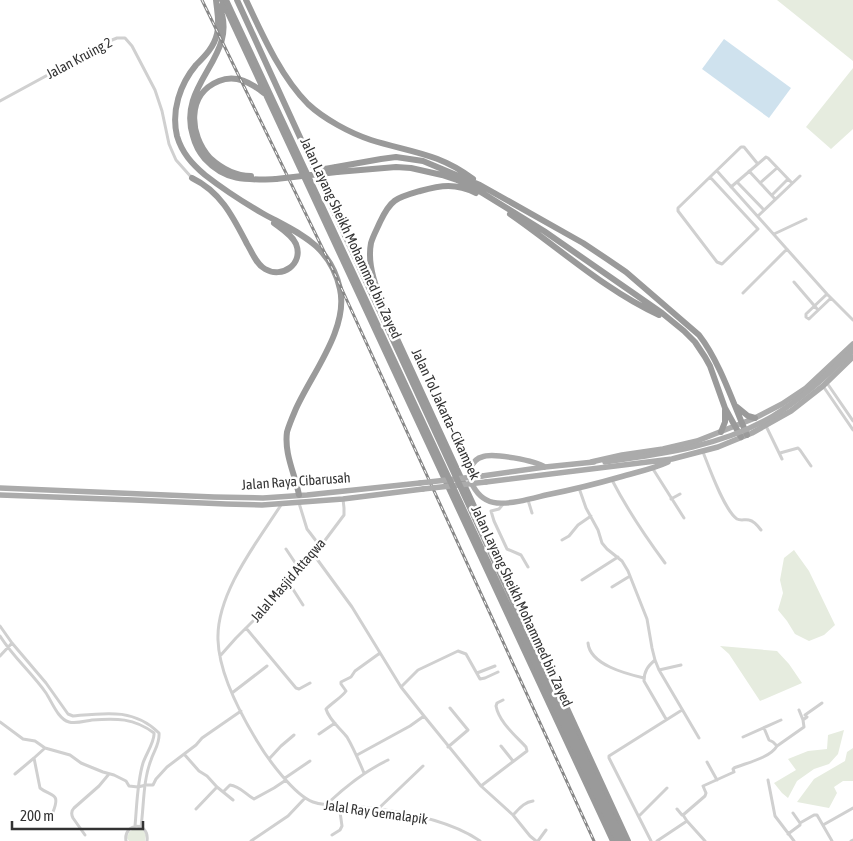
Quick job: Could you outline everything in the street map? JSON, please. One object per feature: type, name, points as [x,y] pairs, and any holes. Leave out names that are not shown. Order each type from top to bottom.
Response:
[{"type":"highway","points":[[216,0],[224,21],[221,44],[191,104],[190,122],[193,138],[203,156],[213,166],[226,174],[242,180],[337,170],[410,168],[457,180],[485,194],[544,230],[684,331],[695,342],[705,357],[725,408],[736,426],[746,435]]},
{"type":"highway","points":[[216,0],[217,35],[209,51],[190,73],[181,89],[177,105],[177,134],[182,150],[192,163],[216,184],[298,232],[313,243],[328,259],[337,277],[340,290],[341,313],[338,327],[288,428],[288,455],[299,495]]},
{"type":"highway","name":"Jalan Tol Jakarta–Cikampek","points":[[222,0],[613,841]]},
{"type":"highway","name":"Jalan Layang Sheikh Mohammed bin Zayed","points":[[226,0],[618,841]]},
{"type":"highway","name":"Jalan Tol Jakarta–Cikampek","points":[[237,0],[383,316],[393,330],[628,841]]},
{"type":"highway","points":[[246,0],[277,61],[292,85],[310,105],[347,130],[371,140],[421,152],[465,173],[480,184],[607,258],[682,320],[704,342],[744,423],[746,435]]},
{"type":"highway","name":"Jalan Layang Sheikh Mohammed bin Zayed","points":[[241,9],[623,841]]},
{"type":"highway","points":[[267,96],[241,79],[231,78],[215,82],[204,90],[197,100],[194,124],[196,133],[205,151],[214,162],[234,173],[248,176],[276,177]]},
{"type":"highway","points":[[337,170],[396,157],[423,161],[480,184]]},
{"type":"highway","points":[[192,178],[211,190],[223,202],[262,267],[270,271],[286,271],[291,268],[297,259],[297,245],[289,234],[262,212]]},
{"type":"highway","points":[[393,330],[374,277],[370,252],[372,241],[387,209],[394,200],[426,189],[444,186],[462,187],[486,199],[522,222],[601,280],[649,310],[669,319]]},
{"type":"highway","points":[[735,405],[746,415],[755,418]]},
{"type":"highway","points":[[724,431],[725,408]]},
{"type":"main road","name":"Jalan Raya Cibarusah","points":[[0,488],[214,497],[280,497],[420,483],[591,462],[697,441],[744,423],[782,404],[806,388],[853,344]]},
{"type":"main road","name":"Jalan Raya Cibarusah","points":[[0,495],[226,504],[281,504],[343,499],[672,459],[703,452],[731,442],[791,411],[825,384],[853,354]]},
{"type":"main road","name":"Jalan Raya Cibarusah","points":[[590,469],[605,463],[676,451],[711,442],[754,425],[772,416],[808,392],[853,354]]},
{"type":"main road","points":[[724,431],[730,432],[732,435],[731,442]]},
{"type":"main road","points":[[545,467],[541,464],[523,460],[482,456],[471,467],[471,482],[477,493],[483,498],[496,503],[504,503],[579,488],[652,468],[672,459]]},
{"type":"main road","name":"Jalan Raya Cibarusah","points":[[591,462],[605,463]]},
{"type":"main road","points":[[280,497],[281,504]]},
{"type":"street","name":"Jalan Kruing 2","points":[[0,101],[112,40],[125,38],[132,46],[156,90],[172,152],[176,160],[192,178]]},
{"type":"street","points":[[710,176],[758,229],[722,264],[717,262],[677,210],[679,206],[710,176],[743,146],[757,164]]},
{"type":"street","points":[[731,187],[767,157],[792,183]]},
{"type":"street","points":[[760,183],[777,168]]},
{"type":"street","points":[[717,171],[827,294],[853,320]]},
{"type":"street","points":[[749,171],[775,199]]},
{"type":"street","points":[[758,216],[800,176]]},
{"type":"street","points":[[772,195],[788,179]]},
{"type":"street","points":[[737,182],[764,210]]},
{"type":"street","points":[[774,234],[806,219]]},
{"type":"street","points":[[743,293],[787,249]]},
{"type":"street","points":[[794,282],[818,310]]},
{"type":"street","points":[[827,294],[814,305],[806,314],[806,317],[809,319],[831,298]]},
{"type":"street","points":[[825,384],[853,421]]},
{"type":"street","points":[[825,384],[853,430]]},
{"type":"street","points":[[766,425],[782,459]]},
{"type":"street","points":[[780,454],[798,448],[811,466]]},
{"type":"street","points":[[703,452],[727,507],[736,518],[750,520],[761,530]]},
{"type":"street","points":[[652,468],[684,518]]},
{"type":"street","points":[[612,479],[646,538],[665,563]]},
{"type":"street","points":[[579,488],[602,543],[625,565],[648,619],[650,639],[659,670],[698,738]]},
{"type":"street","points":[[671,499],[680,494]]},
{"type":"street","name":"Jalal Masjid Attaqwa","points":[[220,656],[314,554],[344,515],[343,499]]},
{"type":"street","points":[[528,499],[532,513]]},
{"type":"street","points":[[299,503],[307,529],[320,546]]},
{"type":"street","points":[[504,503],[499,510],[491,511],[494,521],[507,549],[521,555],[528,568]]},
{"type":"street","name":"Jalal Ray Gemalapik","points":[[281,504],[245,559],[230,589],[218,625],[220,656],[232,693],[256,740],[268,759],[286,779],[305,798],[312,802],[414,815],[472,835],[480,841]]},
{"type":"street","points":[[562,540],[591,516]]},
{"type":"street","points":[[286,549],[300,570]]},
{"type":"street","points":[[314,554],[352,607],[401,687],[481,786],[513,815],[530,836],[537,841],[546,830]]},
{"type":"street","points":[[582,580],[618,557]]},
{"type":"street","points":[[612,587],[630,576]]},
{"type":"street","points":[[289,583],[303,605]]},
{"type":"street","points":[[0,626],[46,683],[68,714],[74,716],[119,713],[142,721],[159,733],[159,740],[149,765],[142,827]]},
{"type":"street","points":[[246,628],[296,688],[299,689],[310,683]]},
{"type":"street","points":[[0,636],[7,648],[66,720],[75,722],[118,718],[135,722],[154,734],[138,787],[135,826]]},
{"type":"street","points":[[588,642],[591,652],[608,666],[620,672],[644,678]]},
{"type":"street","points":[[0,656],[12,643]]},
{"type":"street","points":[[401,687],[418,670],[458,651],[466,654],[480,679],[498,672]]},
{"type":"street","points":[[364,773],[357,755],[346,736],[326,709],[345,693],[346,691],[341,682],[351,677],[355,671],[380,653]]},
{"type":"street","points":[[655,660],[646,670],[644,678],[666,719]]},
{"type":"street","points":[[659,670],[681,664]]},
{"type":"street","points":[[232,693],[267,666]]},
{"type":"street","points":[[476,673],[495,666]]},
{"type":"street","points":[[481,786],[526,753],[527,749],[498,714],[497,703],[503,700]]},
{"type":"street","points":[[803,720],[807,717],[805,715],[822,704]]},
{"type":"street","points":[[448,746],[468,730],[450,708]]},
{"type":"street","points":[[651,841],[609,756],[682,710]]},
{"type":"street","points":[[682,815],[706,796],[703,786],[734,772],[734,768],[770,754],[777,746],[804,727],[799,710]]},
{"type":"street","points":[[0,722],[22,739],[35,742],[44,748],[70,755],[81,762],[126,781],[130,786],[138,787],[153,785],[161,773],[202,738],[240,711]]},
{"type":"street","points":[[357,755],[410,726],[424,716]]},
{"type":"street","points":[[743,737],[780,720]]},
{"type":"street","points":[[320,734],[335,723]]},
{"type":"street","points":[[764,728],[769,740],[777,746]]},
{"type":"street","points":[[268,759],[294,735]]},
{"type":"street","points":[[501,746],[513,761]]},
{"type":"street","points":[[15,774],[44,748]]},
{"type":"street","points":[[184,754],[199,772],[208,776],[217,787],[234,800]]},
{"type":"street","points":[[34,758],[40,788],[56,798],[57,802],[53,812]]},
{"type":"street","points":[[327,804],[364,773],[388,760]]},
{"type":"street","points":[[223,792],[230,785],[233,785],[254,799],[274,788],[310,761]]},
{"type":"street","points":[[708,762],[717,780]]},
{"type":"street","points":[[377,809],[422,766]]},
{"type":"street","points":[[86,835],[71,816],[72,811],[110,774]]},
{"type":"street","points":[[768,780],[775,816],[794,841]]},
{"type":"street","points":[[196,809],[217,787]]},
{"type":"street","points":[[639,816],[667,788]]},
{"type":"street","points":[[251,841],[288,816],[305,798]]},
{"type":"street","points":[[513,815],[527,802],[533,802]]},
{"type":"street","points":[[332,835],[340,830],[342,826],[339,805]]},
{"type":"street","points":[[634,806],[644,812]]},
{"type":"street","points":[[824,825],[853,808]]},
{"type":"street","points":[[677,810],[705,841]]},
{"type":"street","points":[[793,813],[800,823]]},
{"type":"street","points":[[788,834],[798,828],[800,823],[816,815],[824,825],[832,841]]},
{"type":"street","points":[[657,841],[687,821]]},
{"type":"street","points":[[126,841],[128,831],[135,826],[142,827],[146,831],[148,835],[147,841]]},
{"type":"shaded area","points":[[777,0],[853,0],[853,61]]},
{"type":"shaded area","points":[[853,68],[853,129],[831,149],[806,127]]},
{"type":"shaded area","points":[[794,550],[809,571],[835,625],[824,635],[809,641],[795,634],[778,610],[783,593],[780,580],[784,558]]},
{"type":"shaded area","points":[[720,646],[777,651],[802,683],[760,701],[729,654]]},
{"type":"shaded area","points":[[844,730],[838,754],[829,764],[814,769],[797,781],[788,798],[782,793],[774,783],[796,770],[788,759],[808,751],[827,749],[828,735]]},
{"type":"shaded area","points":[[853,748],[853,781],[843,781],[834,787],[837,793],[829,808],[797,802],[814,779],[845,761],[847,752]]},
{"type":"shaded area","points":[[135,828],[143,830],[146,835],[145,841],[129,841],[127,838],[129,832]]},
{"type":"water","points":[[724,39],[791,88],[769,118],[702,69]]},
{"type":"railway","points":[[202,0],[334,272],[594,841]]}]
